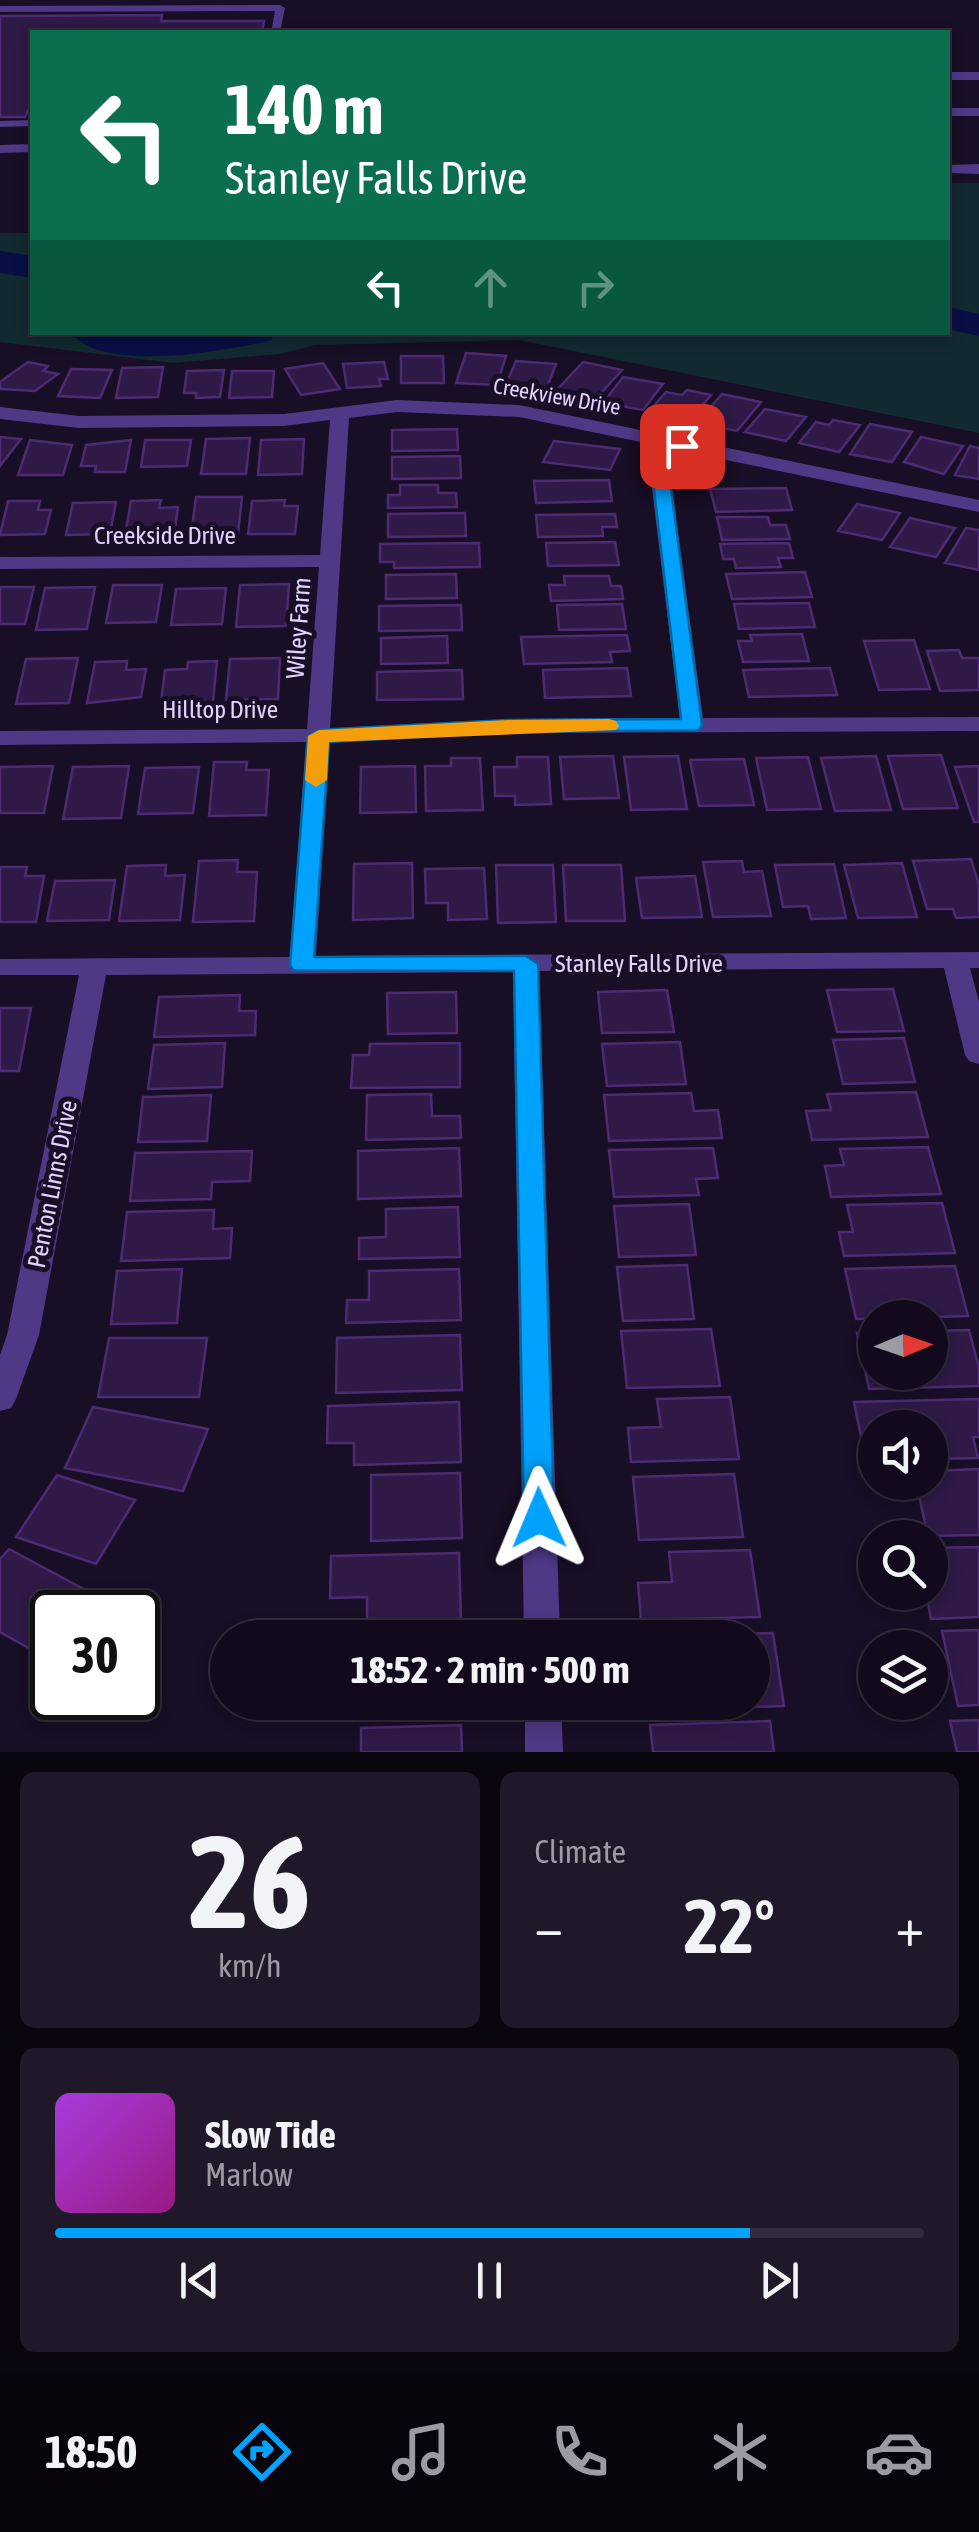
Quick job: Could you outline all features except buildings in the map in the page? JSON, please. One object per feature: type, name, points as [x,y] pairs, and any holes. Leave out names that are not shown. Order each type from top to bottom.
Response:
[{"type":"street","points":[[950,76],[979,76]]},
{"type":"street","points":[[950,112],[979,112]]},
{"type":"street","points":[[0,148],[30,148]]},
{"type":"street","points":[[950,168],[979,168]]},
{"type":"street","name":"Creekview Drive","points":[[0,413],[79,422],[284,420],[397,406],[519,411],[979,506]]},
{"type":"street","name":"Wiley Farm","points":[[302,965],[340,414]]},
{"type":"street","points":[[682,446],[670,460],[662,481],[692,725]]},
{"type":"street","name":"Creekside Drive","points":[[0,563],[330,562]]},
{"type":"street","name":"Hilltop Drive","points":[[0,738],[319,736],[508,726],[979,724]]},
{"type":"street","points":[[967,960],[979,1055]]},
{"type":"street","name":"Stanley Falls Drive","points":[[0,967],[967,960]]},
{"type":"street","points":[[526,964],[542,1620]]},
{"type":"street","name":"Penton Linns Drive","points":[[0,1399],[23,1336],[94,966]]},
{"type":"street","points":[[543,1720],[544,1752]]},
{"type":"lane","points":[[0,9],[238,4],[280,8],[276,30]]},
{"type":"lane","points":[[0,124],[30,124]]},
{"type":"green space","points":[[950,183],[979,183],[979,433],[519,340],[315,345],[280,354],[173,363],[0,342],[0,233],[30,233],[30,335],[950,335]]},
{"type":"waterway","points":[[0,262],[30,267]]},
{"type":"waterway","points":[[950,318],[979,325]]},
{"type":"waterway","points":[[100,335],[131,343],[173,346],[245,335]]},
{"type":"slow traffic","points":[[316,780],[319,736],[508,726],[609,726]]},
{"type":"route","points":[[539,1518],[526,964],[302,965],[319,736],[508,726],[692,725],[662,481],[670,460],[682,446]]}]
